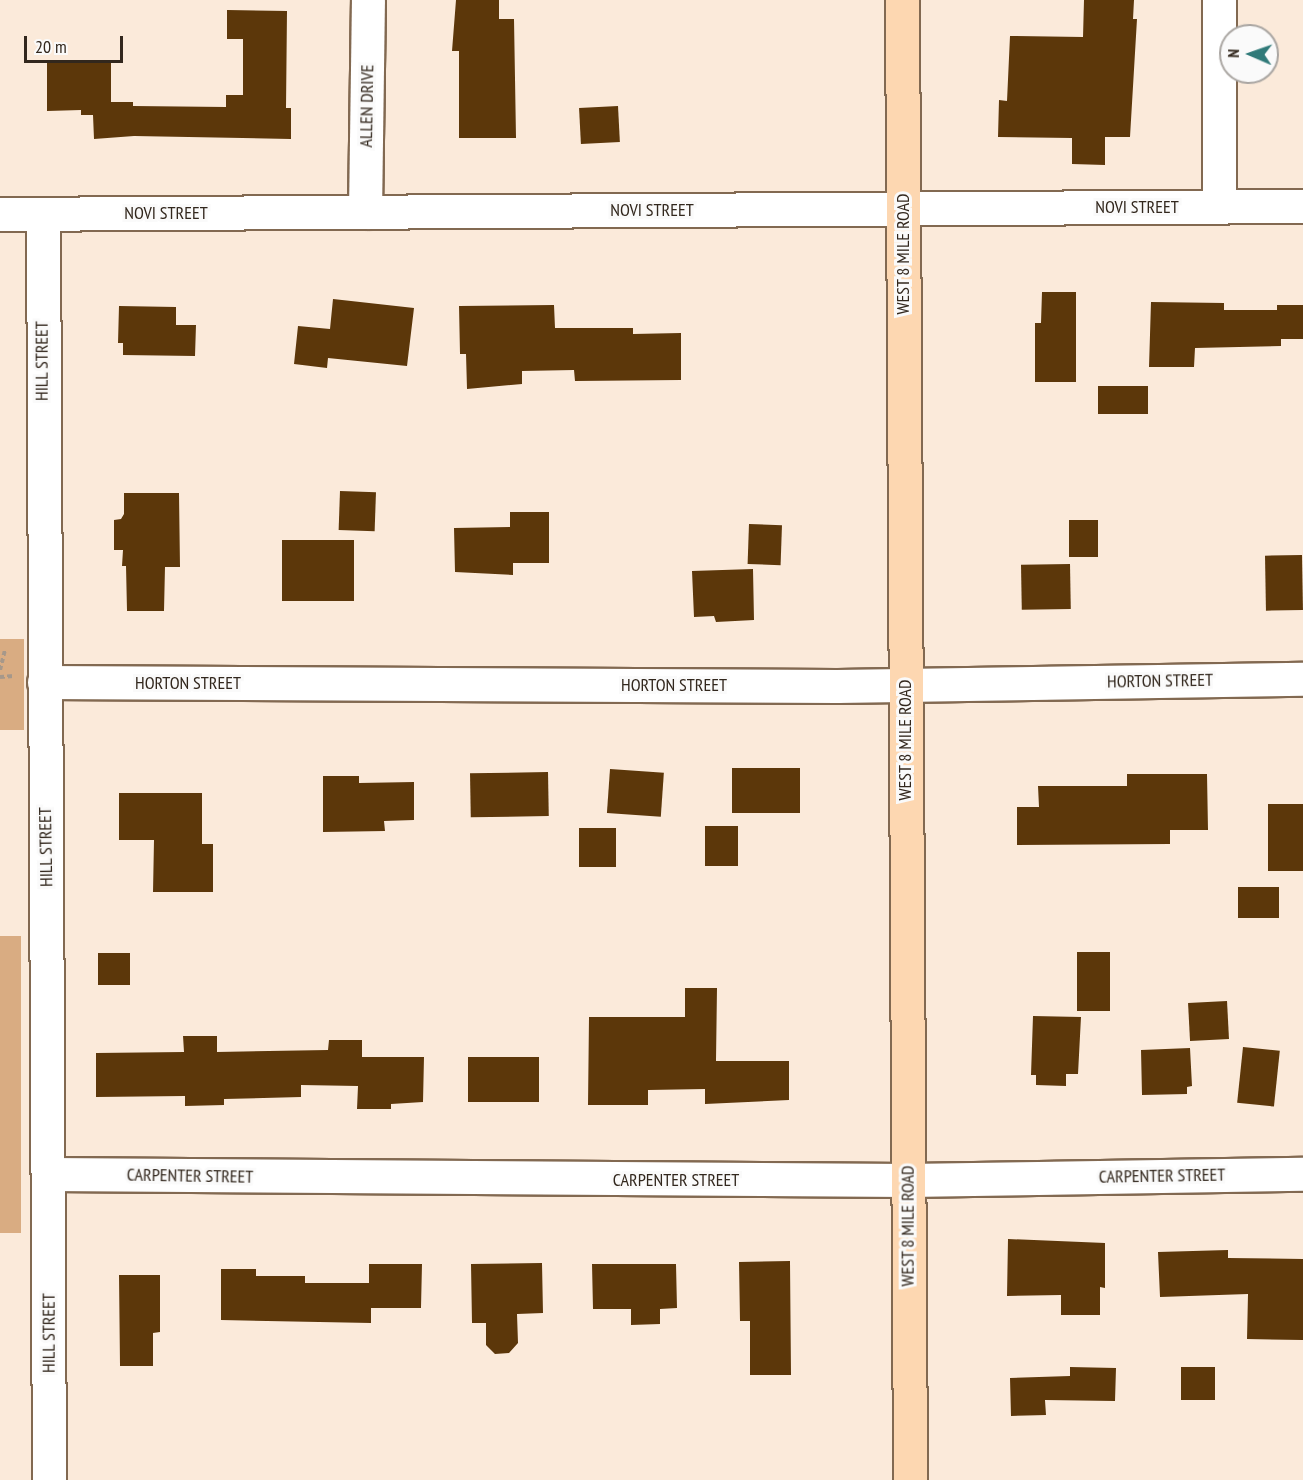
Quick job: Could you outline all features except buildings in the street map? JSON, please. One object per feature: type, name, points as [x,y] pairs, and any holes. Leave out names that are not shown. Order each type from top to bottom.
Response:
[{"type":"main road","name":"WEST 8 MILE ROAD","points":[[902,0],[910,1480]]},
{"type":"street","name":"ALLEN DRIVE","points":[[365,212],[368,0]]},
{"type":"street","points":[[1219,0],[1220,207]]},
{"type":"street","name":"NOVI STREET","points":[[0,214],[1303,206]]},
{"type":"street","name":"HILL STREET","points":[[43,214],[49,1480]]},
{"type":"street","name":"HORTON STREET","points":[[44,682],[905,685],[1303,679]]},
{"type":"street","name":"CARPENTER STREET","points":[[49,1174],[908,1180],[1303,1174]]},
{"type":"path","points":[[0,670],[5,650]]},
{"type":"shaded area","points":[[0,639],[24,639],[24,730],[0,730]]},
{"type":"shaded area","points":[[0,936],[21,936],[21,1233],[0,1233]]}]
